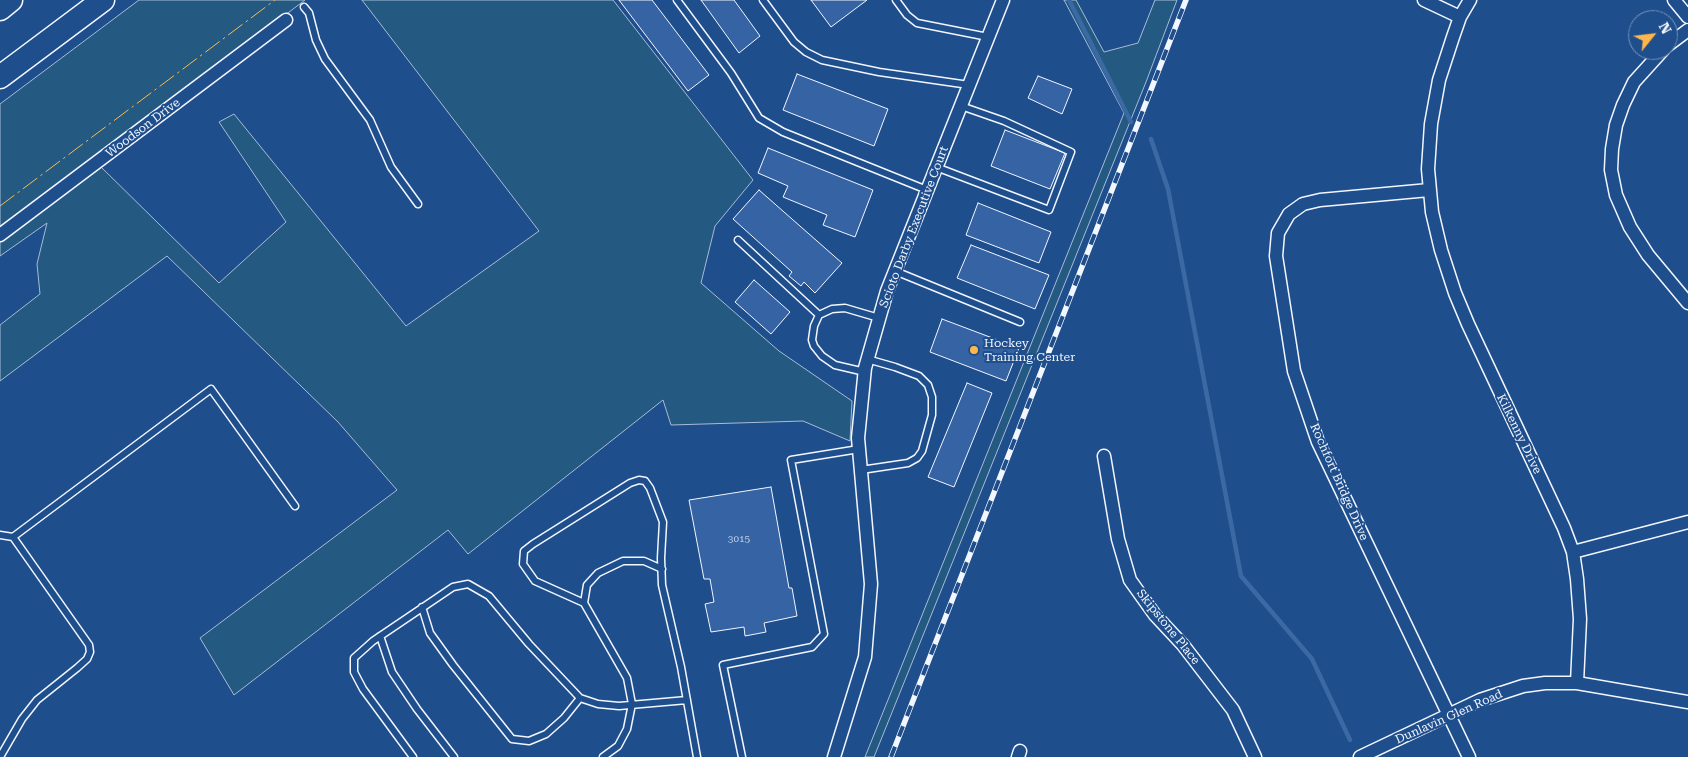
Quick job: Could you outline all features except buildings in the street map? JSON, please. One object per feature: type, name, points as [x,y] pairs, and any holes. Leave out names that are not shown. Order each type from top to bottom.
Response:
[{"type":"highway","points":[[0,9],[11,0]]},
{"type":"highway","points":[[0,77],[102,0]]},
{"type":"street","name":"Scioto Darby Executive Court","points":[[834,757],[865,657],[871,584],[858,438],[866,366],[879,318],[895,271],[1003,0]]},
{"type":"street","points":[[1424,0],[1460,17]]},
{"type":"street","name":"Kilkenny Drive","points":[[1470,0],[1460,17],[1439,80],[1431,124],[1428,169],[1429,190],[1439,240],[1455,293],[1513,422],[1564,528],[1573,552],[1580,619],[1578,683]]},
{"type":"street","points":[[1674,0],[1688,17]]},
{"type":"street","name":"Woodson Drive","points":[[0,235],[286,20]]},
{"type":"street","points":[[1654,60],[1634,82],[1623,104],[1616,125],[1612,149],[1612,170],[1616,195],[1630,227],[1648,255],[1688,303]]},
{"type":"street","name":"Rochfort Bridge Drive","points":[[1429,190],[1320,200],[1303,204],[1289,214],[1278,233],[1276,256],[1294,371],[1318,442],[1469,757]]},
{"type":"street","name":"Skipstone Place","points":[[1104,456],[1118,539],[1130,580],[1155,615],[1183,645],[1233,710],[1255,757]]},
{"type":"street","points":[[1573,552],[1688,522]]},
{"type":"street","name":"Dunlavin Glen Road","points":[[1360,757],[1480,700],[1523,686],[1545,683],[1578,683],[1688,702]]},
{"type":"lane","points":[[677,0],[730,73],[759,118],[782,132],[927,190]]},
{"type":"lane","points":[[763,0],[794,42],[806,52],[822,60],[878,72],[969,85]]},
{"type":"lane","points":[[896,0],[906,15],[917,22],[988,37]]},
{"type":"lane","points":[[304,7],[309,13],[316,40],[325,59],[370,120],[391,167],[418,204]]},
{"type":"lane","points":[[936,167],[1049,210],[1071,152],[1004,122],[961,106]]},
{"type":"lane","points":[[738,240],[819,315]]},
{"type":"lane","points":[[895,271],[1020,322]]},
{"type":"lane","points":[[860,470],[908,463],[916,458],[922,451],[932,415],[932,396],[928,385],[919,376],[895,367],[835,364],[822,356],[814,346],[812,340],[814,326],[819,315],[832,308],[845,308],[879,318]]},
{"type":"lane","points":[[0,535],[13,537],[211,389],[295,506]]},
{"type":"lane","points":[[742,757],[723,665],[812,647],[824,634],[791,460],[859,449]]},
{"type":"lane","points":[[603,757],[618,746],[626,729],[632,704],[627,678],[584,603],[535,581],[523,564],[524,552],[533,544],[630,483],[639,480],[645,481],[650,488],[663,522],[662,586],[687,700],[697,757]]},
{"type":"lane","points":[[0,757],[22,719],[37,700],[77,668],[90,652],[89,645],[13,537]]},
{"type":"lane","points":[[584,603],[587,585],[598,573],[623,561],[644,561],[662,569]]},
{"type":"lane","points":[[413,757],[363,689],[354,672],[354,658],[380,636],[453,587],[468,584],[489,596],[529,644],[580,698],[598,704],[619,706],[687,700]]},
{"type":"lane","points":[[422,607],[430,633],[512,739],[529,741],[546,734],[564,718],[580,698]]},
{"type":"lane","points":[[380,636],[392,672],[417,709],[454,757]]},
{"type":"shaded area","points":[[139,0],[305,0],[0,231],[0,104]]},
{"type":"shaded area","points":[[362,0],[613,0],[753,180],[715,226],[701,283],[779,351],[852,401],[850,441],[803,421],[671,425],[663,400],[468,554],[448,530],[234,695],[200,638],[397,490],[338,422],[167,256],[0,381],[0,325],[40,294],[37,264],[47,223],[0,256],[0,240],[100,166],[219,283],[286,222],[219,122],[234,114],[406,326],[539,231]]},
{"type":"shaded area","points":[[1064,0],[1076,0],[1104,52],[1138,43],[1155,0],[1177,0],[1146,82],[874,757],[865,757],[1124,113]]},
{"type":"waterway","points":[[1069,0],[1131,122]]},
{"type":"waterway","points":[[1151,139],[1168,189],[1241,576],[1312,659],[1350,740]]},
{"type":"railway","points":[[891,757],[1186,0]]},
{"type":"power","points":[[0,206],[275,0]]},
{"type":"place","name":"Hockey Training Center","points":[[974,350]]}]
